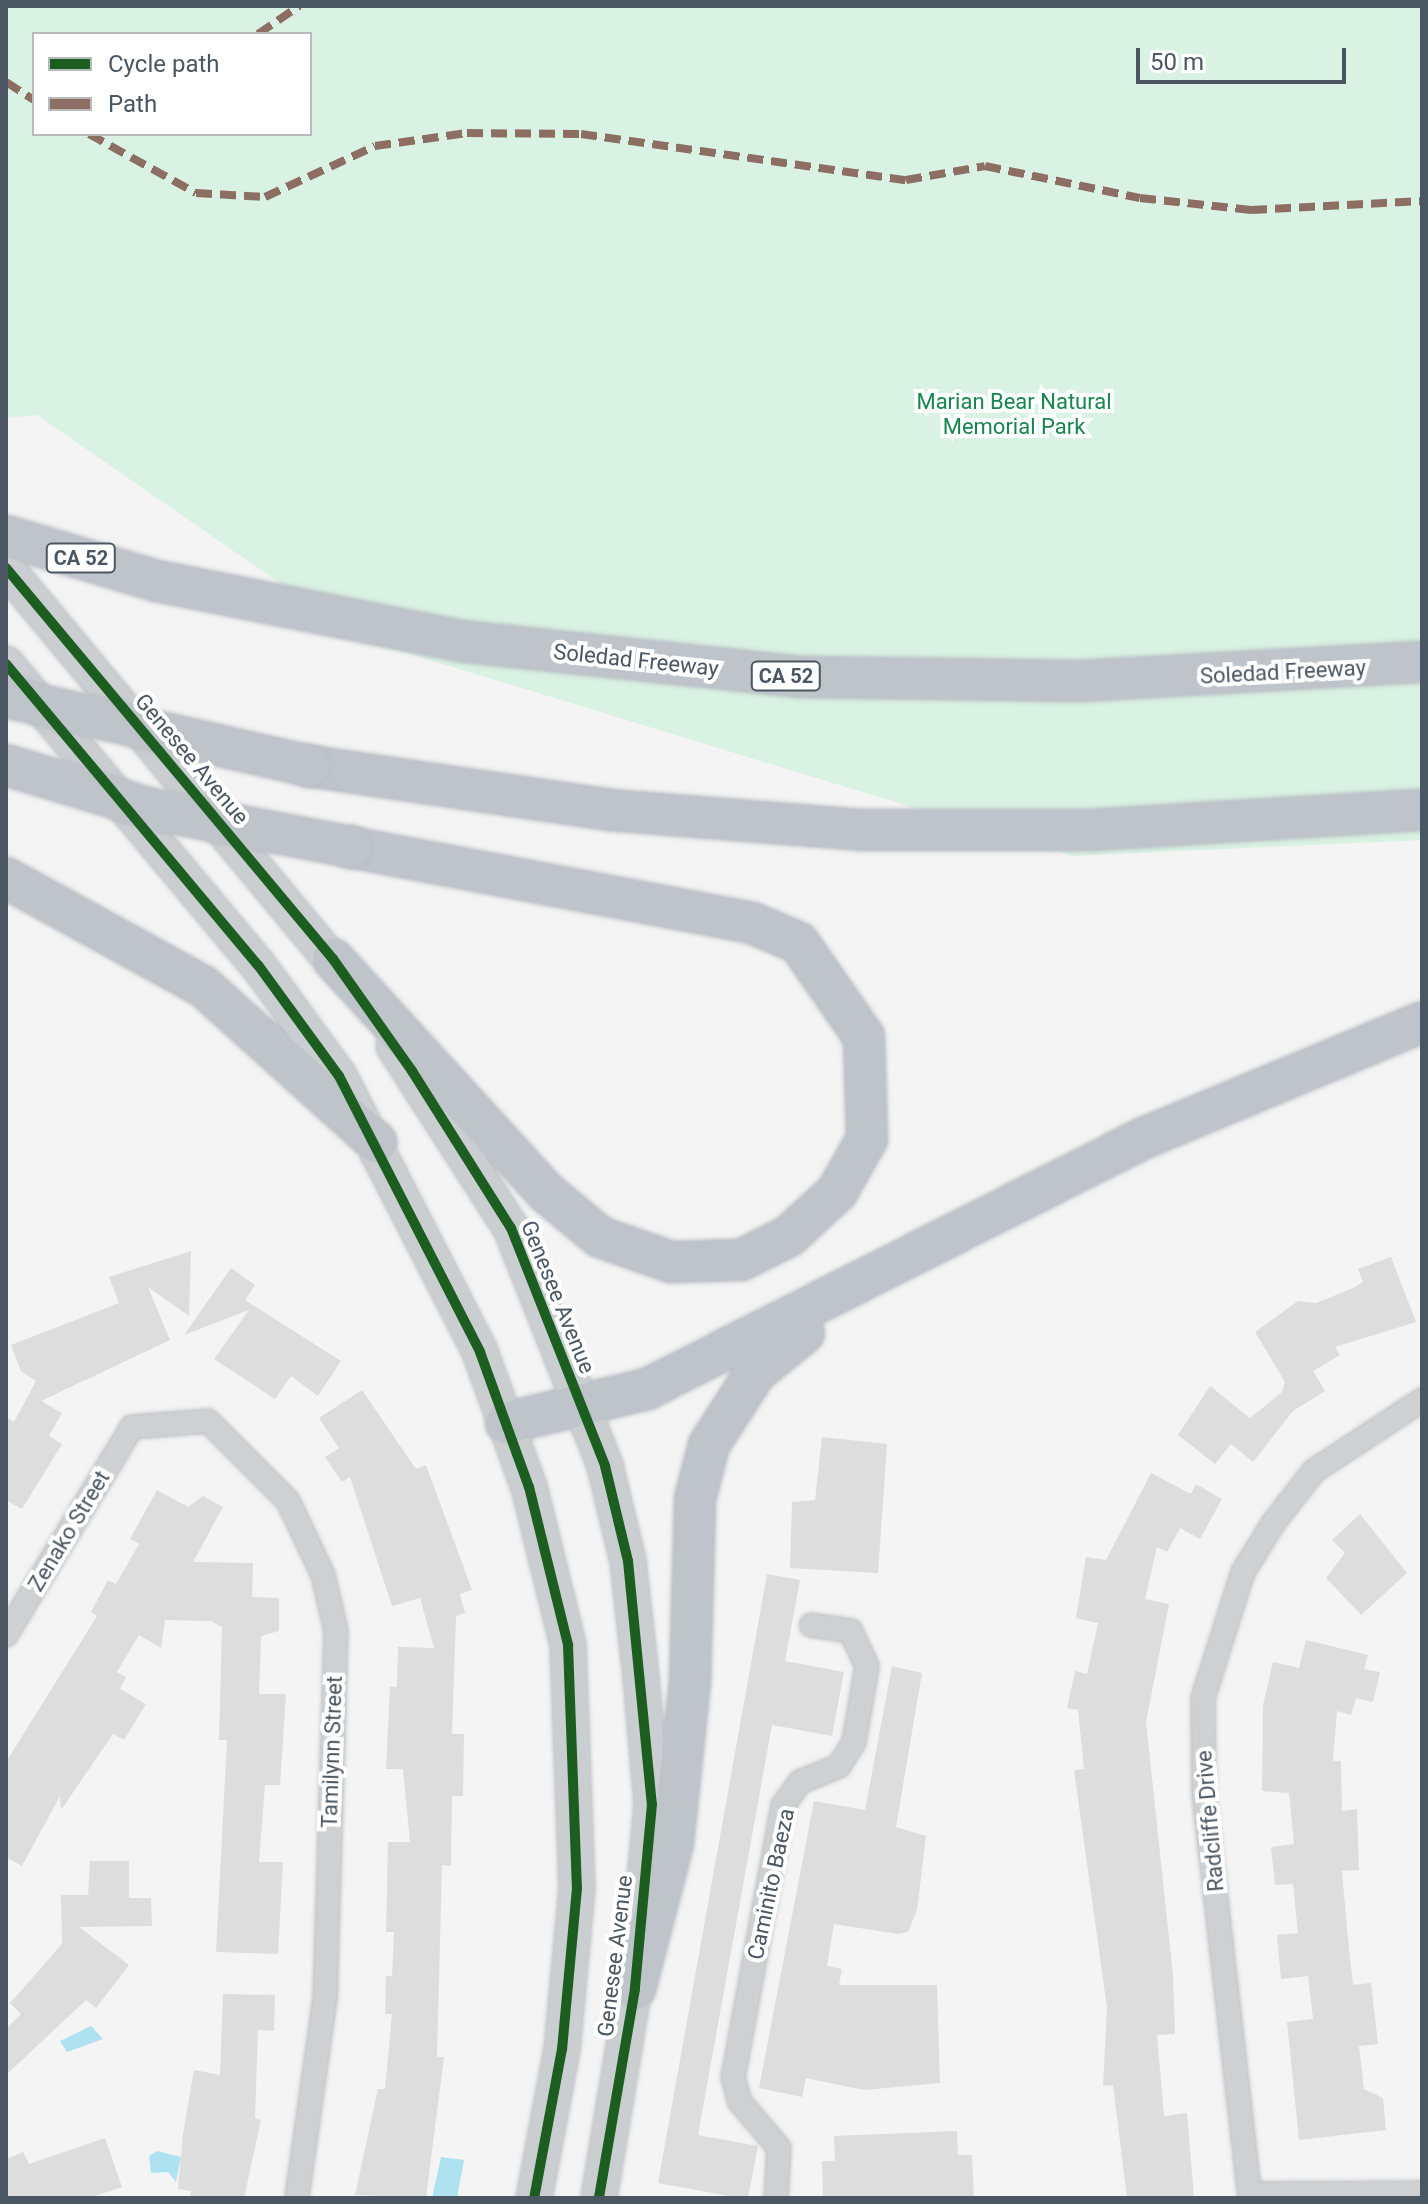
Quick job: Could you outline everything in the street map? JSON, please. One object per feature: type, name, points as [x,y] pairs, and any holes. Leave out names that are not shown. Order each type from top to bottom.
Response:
[{"type":"highway","name":"Soledad Freeway","points":[[6,536],[157,581],[459,641],[800,677],[1080,681],[1422,662]]},
{"type":"highway","points":[[6,697],[309,766],[609,810],[861,830],[1091,830],[1422,810]]},
{"type":"highway","points":[[6,765],[151,809],[736,919],[799,943],[864,1037],[867,1139],[837,1192],[789,1236],[741,1260],[671,1262],[600,1237],[547,1193],[333,959]]},
{"type":"highway","points":[[6,878],[204,987],[376,1142]]},
{"type":"highway","points":[[506,1423],[647,1389],[861,1287],[1144,1138],[1422,1022]]},
{"type":"highway","points":[[635,1989],[673,1843],[690,1681],[695,1499],[709,1445],[755,1373],[861,1287]]},
{"type":"main road","name":"Genesee Avenue","points":[[6,568],[333,959],[511,1228],[581,1405],[628,1561],[652,1804],[635,1989],[599,2198]]},
{"type":"main road","name":"Genesee Avenue","points":[[6,664],[258,965],[376,1142],[480,1352],[529,1487],[569,1675],[577,1888],[562,2049],[534,2198]]},
{"type":"street","name":"Radcliffe Drive","points":[[1250,2196],[1204,1794],[1203,1698],[1243,1572],[1314,1471],[1422,1400]]},
{"type":"street","name":"Tamilynn Street","points":[[132,1427],[208,1421],[288,1501],[323,1575],[336,1631],[325,1998],[297,2198]]},
{"type":"street","name":"Zenako Street","points":[[6,1635],[132,1427]]},
{"type":"street","name":"Caminito Baeza","points":[[776,2198],[779,2148],[740,2102],[733,2078],[783,1806],[800,1782],[839,1766],[854,1742],[867,1666],[851,1631],[811,1625]]},
{"type":"street","points":[[1250,2196],[1422,2193]]},
{"type":"green space","name":"Marian Bear Natural Memorial Park","points":[[6,6],[1422,6],[1422,840],[1072,856],[361,639],[37,415],[6,418]]},
{"type":"water","points":[[91,2026],[103,2039],[67,2052],[60,2041]]},
{"type":"water","points":[[157,2151],[181,2157],[176,2182],[168,2172],[151,2173],[149,2156]]},
{"type":"water","points":[[441,2157],[464,2160],[457,2198],[432,2198]]},
{"type":"building","points":[[191,1251],[189,1316],[148,1287],[170,1340],[41,1401],[62,1413],[49,1436],[62,1444],[22,1509],[6,1500],[6,1417],[14,1422],[36,1381],[21,1371],[11,1345],[119,1303],[109,1277]]},
{"type":"building","points":[[1391,1257],[1416,1322],[1335,1347],[1340,1355],[1313,1371],[1325,1391],[1293,1411],[1253,1462],[1231,1444],[1215,1464],[1178,1435],[1210,1386],[1250,1418],[1282,1392],[1285,1382],[1255,1332],[1298,1301],[1316,1303],[1351,1289],[1363,1282],[1358,1269]]},
{"type":"building","points":[[231,1268],[255,1285],[245,1300],[341,1361],[318,1396],[291,1376],[275,1399],[214,1359],[249,1310],[184,1335]]},
{"type":"building","points":[[362,1390],[416,1469],[426,1465],[472,1590],[460,1594],[465,1613],[456,1616],[452,1734],[464,1734],[463,1796],[452,1796],[451,1866],[442,1865],[437,2057],[444,2057],[426,2198],[355,2195],[378,2089],[385,2089],[392,2014],[385,2014],[386,1976],[392,1976],[394,1932],[386,1932],[388,1842],[410,1842],[403,1769],[386,1769],[390,1687],[397,1687],[398,1647],[434,1648],[420,1598],[392,1606],[350,1477],[342,1482],[325,1457],[339,1448],[319,1418]]},
{"type":"building","points":[[822,1437],[887,1444],[878,1573],[790,1568],[792,1502],[815,1500]]},
{"type":"building","points":[[1151,1473],[1191,1494],[1196,1484],[1222,1499],[1200,1539],[1180,1528],[1167,1552],[1157,1547],[1145,1599],[1169,1604],[1146,1722],[1173,1975],[1175,2034],[1157,2035],[1164,2116],[1187,2113],[1194,2198],[1127,2198],[1113,2085],[1103,2086],[1107,2008],[1074,1770],[1084,1769],[1078,1710],[1067,1708],[1075,1671],[1087,1674],[1098,1623],[1076,1618],[1086,1557],[1106,1560]]},
{"type":"building","points":[[157,1490],[188,1507],[203,1496],[223,1507],[193,1562],[253,1563],[252,1597],[279,1598],[279,1631],[261,1636],[259,1694],[286,1694],[280,1785],[265,1785],[259,1862],[283,1862],[278,1954],[216,1952],[227,1740],[219,1740],[222,1627],[211,1621],[165,1620],[161,1648],[139,1635],[117,1672],[126,1677],[120,1689],[146,1704],[124,1740],[113,1734],[61,1810],[60,1796],[22,1866],[6,1857],[6,1762],[97,1616],[91,1612],[108,1580],[116,1584],[139,1544],[130,1539]]},
{"type":"building","points":[[1360,1514],[1407,1573],[1361,1615],[1326,1578],[1345,1553],[1332,1540]]},
{"type":"building","points":[[767,1574],[800,1580],[785,1661],[844,1672],[832,1736],[772,1725],[698,2135],[758,2146],[748,2198],[740,2198],[658,2183]]},
{"type":"building","points":[[1306,1640],[1368,1655],[1364,1669],[1380,1672],[1373,1702],[1356,1698],[1351,1715],[1337,1711],[1333,1761],[1341,1761],[1342,1811],[1357,1809],[1359,1870],[1342,1871],[1347,1929],[1353,1985],[1371,1983],[1378,2044],[1359,2046],[1364,2089],[1383,2098],[1386,2130],[1299,2140],[1287,2022],[1313,2019],[1308,1976],[1281,1979],[1277,1935],[1298,1933],[1293,1884],[1275,1885],[1271,1847],[1294,1844],[1289,1793],[1262,1791],[1263,1705],[1273,1662],[1299,1668]]},
{"type":"building","points":[[892,1666],[922,1673],[896,1827],[926,1836],[917,1910],[908,1932],[898,1934],[834,1924],[827,1966],[842,1969],[839,1985],[937,1985],[940,2083],[864,2090],[806,2078],[802,2097],[759,2088],[814,1801],[865,1810]]},
{"type":"building","points":[[90,1861],[129,1861],[129,1898],[151,1898],[152,1926],[79,1927],[129,1965],[96,2008],[86,2000],[6,2075],[6,2029],[21,2014],[10,2003],[62,1944],[61,1895],[88,1895]]},
{"type":"building","points":[[223,1994],[275,1995],[274,2031],[258,2030],[255,2118],[261,2120],[244,2198],[190,2198],[191,2191],[178,2189],[183,2134],[194,2070],[220,2075]]},
{"type":"building","points":[[957,2131],[958,2155],[972,2155],[974,2198],[823,2198],[822,2161],[835,2161],[834,2136]]},
{"type":"building","points":[[105,2138],[122,2187],[89,2198],[6,2198],[6,2159],[23,2152],[29,2164]]},
{"type":"marked path","points":[[261,32],[299,6]]},
{"type":"marked path","points":[[6,82],[32,99]]},
{"type":"marked path","points":[[93,136],[196,193],[265,197],[375,146],[467,133],[581,134],[906,180],[985,166],[1140,198],[1251,210],[1422,201]]},
{"type":"cycle path","points":[[6,568],[333,959],[412,1071],[511,1228],[605,1466],[628,1561],[652,1804],[635,1989],[599,2198]]},
{"type":"cycle path","points":[[6,664],[258,965],[339,1076],[480,1352],[529,1487],[568,1645],[577,1888],[562,2049],[534,2198]]}]
